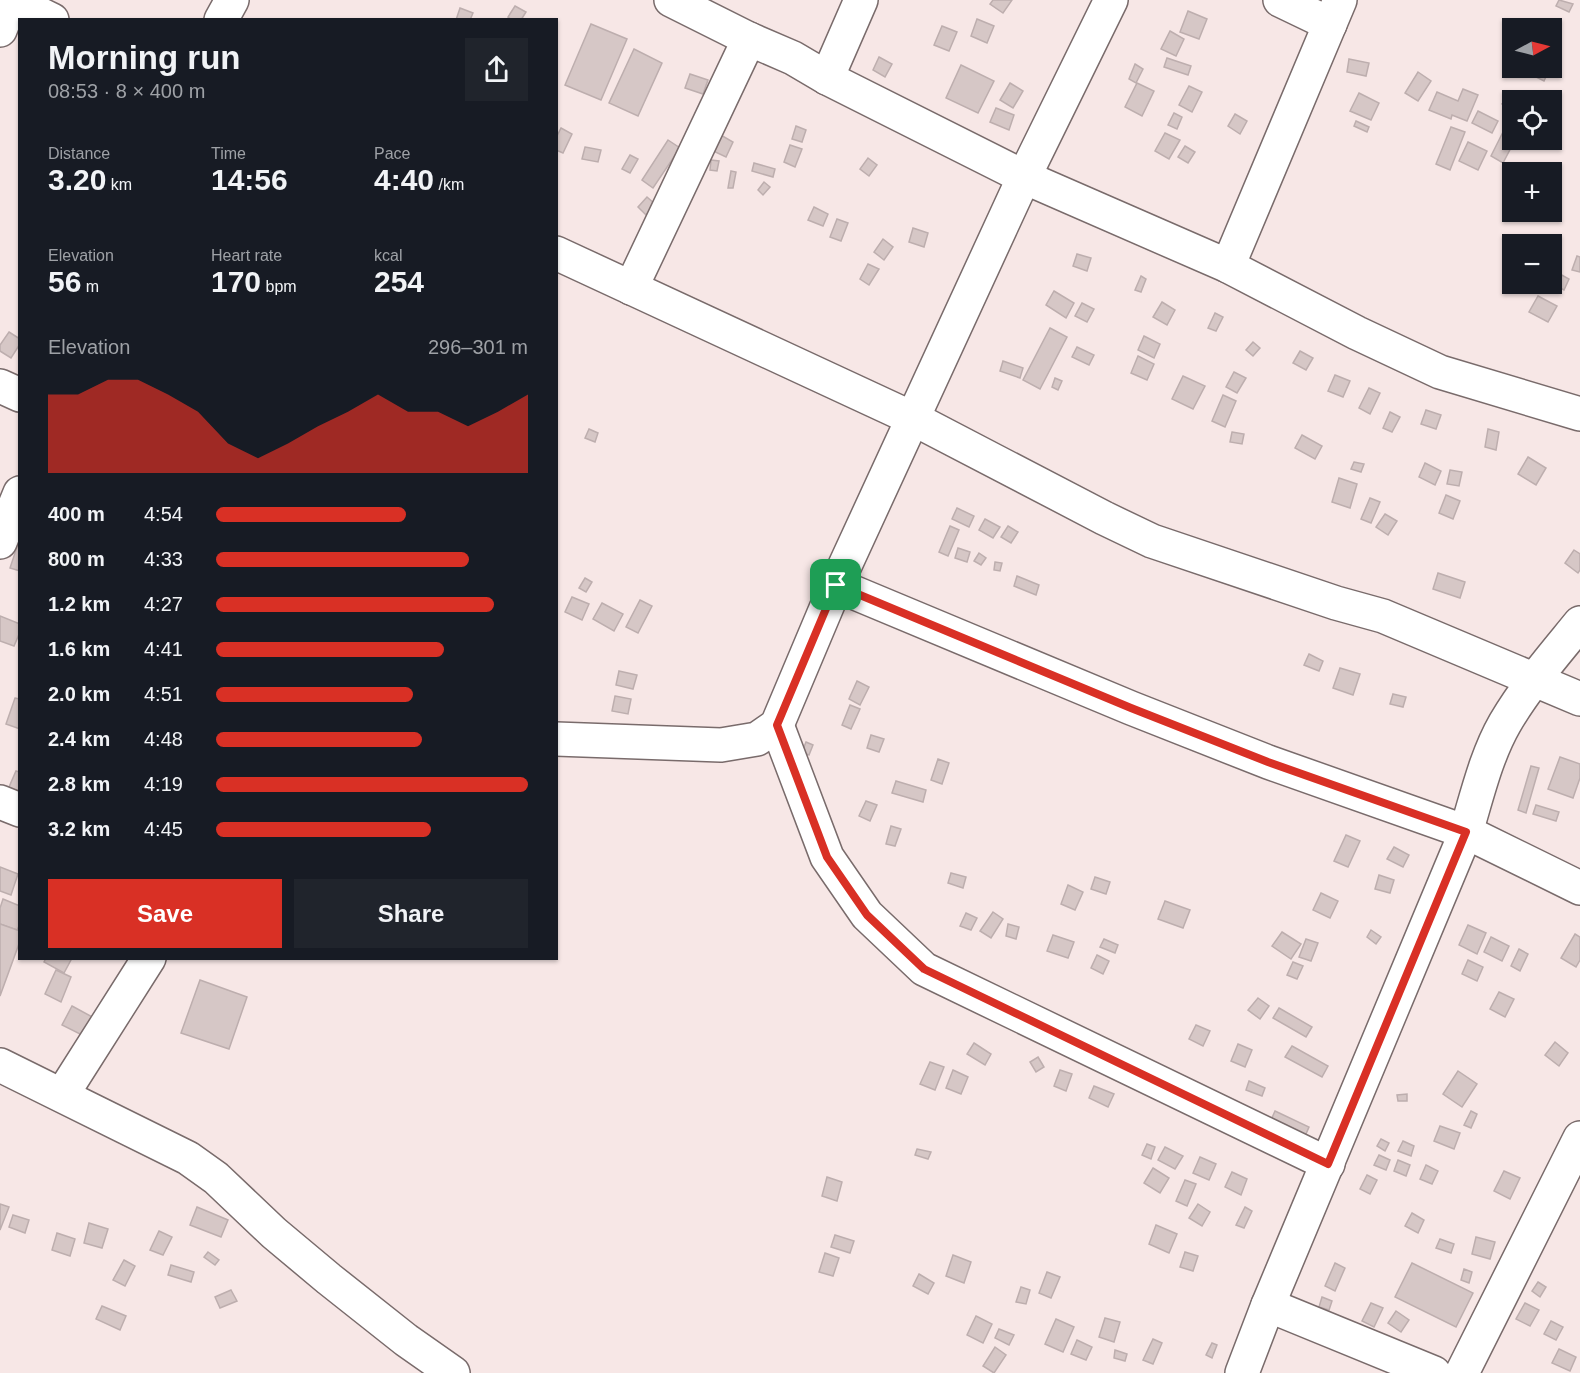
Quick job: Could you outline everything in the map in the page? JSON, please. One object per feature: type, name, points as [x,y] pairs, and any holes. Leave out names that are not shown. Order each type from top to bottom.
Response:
[{"type":"street","points":[[0,30],[12,0],[48,18]]},
{"type":"street","points":[[222,18],[232,0]]},
{"type":"street","points":[[671,0],[793,58],[827,78],[1024,177],[1228,266],[1356,333],[1440,372],[1580,414]]},
{"type":"street","points":[[827,78],[861,0]]},
{"type":"street","points":[[558,739],[721,745],[757,739],[777,725],[836,585],[1024,177],[1111,0]]},
{"type":"street","points":[[1228,266],[1335,12],[1280,0]]},
{"type":"street","points":[[631,288],[749,39]]},
{"type":"street","points":[[558,255],[914,418],[1152,541],[1336,603],[1383,616],[1580,699]]},
{"type":"street","points":[[0,386],[18,394]]},
{"type":"street","points":[[0,542],[18,503]]},
{"type":"street","points":[[836,585],[1142,712],[1310,777],[1466,832],[1580,888]]},
{"type":"street","points":[[1242,1373],[1268,1305],[1466,832],[1485,769],[1504,725],[1534,679],[1580,623]]},
{"type":"street","points":[[777,725],[827,857],[867,915],[924,969],[1328,1164]]},
{"type":"street","points":[[0,802],[18,809]]},
{"type":"street","points":[[63,1095],[148,960]]},
{"type":"street","points":[[0,1065],[169,1148],[216,1178],[274,1233],[314,1266],[406,1340],[453,1373]]},
{"type":"street","points":[[1462,1373],[1580,1138]]},
{"type":"street","points":[[1268,1305],[1434,1373]]},
{"type":"building","points":[[993,0],[1012,0],[1003,13],[990,4]]},
{"type":"building","points":[[1559,0],[1573,4],[1569,12],[1556,6]]},
{"type":"building","points":[[515,6],[526,12],[522,18],[508,17]]},
{"type":"building","points":[[460,8],[473,13],[471,18],[457,18]]},
{"type":"building","points":[[1188,11],[1207,19],[1199,39],[1180,32]]},
{"type":"building","points":[[977,19],[994,26],[987,43],[971,36]]},
{"type":"building","points":[[591,24],[627,39],[601,100],[565,85]]},
{"type":"building","points":[[942,26],[957,32],[949,51],[934,45]]},
{"type":"building","points":[[1170,31],[1184,39],[1176,56],[1161,49]]},
{"type":"building","points":[[634,49],[662,63],[638,116],[609,103]]},
{"type":"building","points":[[879,57],[892,64],[885,77],[873,70]]},
{"type":"building","points":[[1167,58],[1191,66],[1188,75],[1164,67]]},
{"type":"building","points":[[1349,59],[1369,63],[1366,76],[1347,72]]},
{"type":"building","points":[[1135,64],[1143,69],[1136,83],[1129,79]]},
{"type":"building","points":[[961,65],[994,81],[978,113],[946,98]]},
{"type":"building","points":[[1418,72],[1431,81],[1418,101],[1405,93]]},
{"type":"building","points":[[690,74],[708,80],[703,94],[685,88]]},
{"type":"building","points":[[1010,83],[1023,91],[1013,108],[1000,100]]},
{"type":"building","points":[[1137,83],[1154,91],[1142,116],[1125,107]]},
{"type":"building","points":[[1189,86],[1202,92],[1192,112],[1179,105]]},
{"type":"building","points":[[1463,89],[1478,95],[1467,121],[1452,115],[1451,119],[1429,110],[1437,92],[1458,101]]},
{"type":"building","points":[[1359,93],[1379,103],[1371,120],[1350,111]]},
{"type":"building","points":[[996,108],[1014,115],[1009,130],[990,122]]},
{"type":"building","points":[[1478,111],[1498,121],[1492,133],[1472,123]]},
{"type":"building","points":[[1174,113],[1182,117],[1177,129],[1168,125]]},
{"type":"building","points":[[1235,114],[1247,121],[1240,134],[1228,126]]},
{"type":"building","points":[[1356,121],[1369,127],[1367,132],[1354,126]]},
{"type":"building","points":[[796,126],[806,130],[802,142],[792,139]]},
{"type":"building","points":[[1451,127],[1465,132],[1450,170],[1436,164]]},
{"type":"building","points":[[561,128],[572,134],[563,153],[558,151],[558,134]]},
{"type":"building","points":[[1165,133],[1180,140],[1169,159],[1155,151]]},
{"type":"building","points":[[719,134],[733,142],[726,157],[711,150]]},
{"type":"building","points":[[1502,134],[1502,150],[1510,150],[1504,162],[1491,156]]},
{"type":"building","points":[[668,140],[680,148],[653,188],[642,180]]},
{"type":"building","points":[[1468,142],[1487,151],[1478,170],[1459,161]]},
{"type":"building","points":[[790,145],[802,149],[795,167],[784,162]]},
{"type":"building","points":[[1185,146],[1195,152],[1188,163],[1178,157]]},
{"type":"building","points":[[585,147],[601,150],[598,162],[582,159]]},
{"type":"building","points":[[630,155],[638,159],[630,173],[622,169]]},
{"type":"building","points":[[868,158],[877,165],[869,176],[860,169]]},
{"type":"building","points":[[711,160],[719,161],[717,171],[710,170]]},
{"type":"building","points":[[754,163],[775,169],[773,177],[752,171]]},
{"type":"building","points":[[731,171],[736,172],[733,188],[728,188]]},
{"type":"building","points":[[764,182],[770,187],[763,195],[758,190]]},
{"type":"building","points":[[647,197],[655,204],[646,215],[638,207]]},
{"type":"building","points":[[814,207],[828,214],[823,226],[808,220]]},
{"type":"building","points":[[837,219],[848,223],[841,241],[830,237]]},
{"type":"building","points":[[913,228],[928,233],[924,247],[909,242]]},
{"type":"building","points":[[883,239],[893,247],[884,260],[874,252]]},
{"type":"building","points":[[1077,254],[1091,258],[1087,271],[1073,266]]},
{"type":"building","points":[[1577,256],[1580,257],[1580,272],[1572,270]]},
{"type":"building","points":[[868,264],[879,269],[869,285],[860,279]]},
{"type":"building","points":[[1562,275],[1569,279],[1564,290],[1562,289]]},
{"type":"building","points":[[1141,276],[1146,279],[1141,292],[1135,290]]},
{"type":"building","points":[[1054,291],[1074,303],[1066,318],[1046,305]]},
{"type":"building","points":[[1538,296],[1557,306],[1548,322],[1529,312]]},
{"type":"building","points":[[1162,302],[1175,310],[1167,325],[1153,317]]},
{"type":"building","points":[[1082,303],[1094,309],[1087,322],[1075,316]]},
{"type":"building","points":[[1215,313],[1223,317],[1216,331],[1208,328]]},
{"type":"building","points":[[1050,328],[1067,337],[1040,389],[1023,380]]},
{"type":"building","points":[[9,332],[18,338],[18,347],[11,358],[0,351],[0,345]]},
{"type":"building","points":[[1144,336],[1160,344],[1154,358],[1138,350]]},
{"type":"building","points":[[1253,342],[1260,348],[1253,356],[1246,350]]},
{"type":"building","points":[[1077,347],[1094,355],[1089,365],[1072,357]]},
{"type":"building","points":[[1300,351],[1313,358],[1306,370],[1293,363]]},
{"type":"building","points":[[1138,356],[1154,364],[1147,380],[1131,373]]},
{"type":"building","points":[[1003,361],[1023,368],[1020,378],[1000,371]]},
{"type":"building","points":[[1234,372],[1246,378],[1237,393],[1226,387]]},
{"type":"building","points":[[1335,375],[1350,381],[1343,397],[1328,391]]},
{"type":"building","points":[[1183,376],[1205,386],[1193,409],[1172,399]]},
{"type":"building","points":[[1055,378],[1062,381],[1058,390],[1052,387]]},
{"type":"building","points":[[1369,388],[1380,393],[1370,414],[1359,408]]},
{"type":"building","points":[[1223,395],[1236,401],[1225,427],[1212,421]]},
{"type":"building","points":[[1426,410],[1441,415],[1436,429],[1421,424]]},
{"type":"building","points":[[1390,412],[1400,417],[1392,432],[1383,428]]},
{"type":"building","points":[[589,429],[598,433],[595,442],[585,438]]},
{"type":"building","points":[[1488,429],[1499,432],[1496,450],[1485,447]]},
{"type":"building","points":[[1232,432],[1244,434],[1242,444],[1230,442]]},
{"type":"building","points":[[1302,435],[1322,446],[1315,459],[1295,448]]},
{"type":"building","points":[[1528,457],[1546,468],[1536,485],[1518,474]]},
{"type":"building","points":[[1354,462],[1364,464],[1361,472],[1351,469]]},
{"type":"building","points":[[1425,463],[1441,471],[1435,485],[1419,477]]},
{"type":"building","points":[[1450,470],[1462,472],[1459,486],[1447,484]]},
{"type":"building","points":[[1339,478],[1357,484],[1350,508],[1332,502]]},
{"type":"building","points":[[1446,495],[1460,501],[1453,519],[1439,513]]},
{"type":"building","points":[[1370,498],[1380,502],[1371,523],[1361,519]]},
{"type":"building","points":[[957,508],[974,516],[969,527],[952,519]]},
{"type":"building","points":[[1385,514],[1397,521],[1388,535],[1376,527]]},
{"type":"building","points":[[985,519],[1000,527],[993,538],[979,530]]},
{"type":"building","points":[[950,526],[959,530],[948,556],[939,552]]},
{"type":"building","points":[[1008,526],[1018,532],[1011,543],[1001,537]]},
{"type":"building","points":[[18,544],[18,570],[10,568]]},
{"type":"building","points":[[958,548],[970,552],[967,562],[955,558]]},
{"type":"building","points":[[1574,550],[1580,554],[1578,573],[1565,563]]},
{"type":"building","points":[[979,553],[986,558],[981,565],[974,561]]},
{"type":"building","points":[[995,562],[1002,563],[1000,571],[994,570]]},
{"type":"building","points":[[1438,573],[1465,582],[1460,598],[1433,589]]},
{"type":"building","points":[[1017,576],[1039,585],[1036,595],[1014,586]]},
{"type":"building","points":[[585,578],[592,582],[586,592],[579,588]]},
{"type":"building","points":[[572,597],[589,604],[582,620],[565,612]]},
{"type":"building","points":[[640,600],[652,606],[638,633],[626,627]]},
{"type":"building","points":[[602,603],[623,614],[614,631],[593,619]]},
{"type":"building","points":[[0,616],[18,623],[18,637],[14,646],[0,641]]},
{"type":"building","points":[[1309,654],[1323,661],[1319,671],[1304,665]]},
{"type":"building","points":[[1340,668],[1360,674],[1353,695],[1333,688]]},
{"type":"building","points":[[619,671],[637,675],[633,689],[616,685]]},
{"type":"building","points":[[857,681],[869,687],[860,705],[849,699]]},
{"type":"building","points":[[1393,694],[1406,697],[1403,707],[1390,704]]},
{"type":"building","points":[[615,696],[631,699],[628,714],[612,711]]},
{"type":"building","points":[[15,698],[18,699],[18,728],[6,724]]},
{"type":"building","points":[[850,705],[860,709],[851,729],[842,725]]},
{"type":"building","points":[[871,735],[884,739],[879,752],[867,748]]},
{"type":"building","points":[[806,742],[813,745],[809,755],[802,752]]},
{"type":"building","points":[[1560,757],[1580,764],[1580,778],[1573,798],[1548,789]]},
{"type":"building","points":[[938,759],[949,763],[942,784],[931,780]]},
{"type":"building","points":[[1531,766],[1539,768],[1526,813],[1518,810]]},
{"type":"building","points":[[16,771],[18,772],[18,796],[6,794]]},
{"type":"building","points":[[896,781],[926,790],[923,802],[892,793]]},
{"type":"building","points":[[866,801],[877,805],[870,821],[859,816]]},
{"type":"building","points":[[1536,805],[1559,812],[1556,821],[1533,814]]},
{"type":"building","points":[[891,826],[901,829],[895,846],[886,844]]},
{"type":"building","points":[[1346,835],[1360,841],[1348,867],[1334,861]]},
{"type":"building","points":[[1394,847],[1409,855],[1403,867],[1387,859]]},
{"type":"building","points":[[0,867],[18,874],[11,895],[0,891]]},
{"type":"building","points":[[951,873],[966,877],[963,888],[948,883]]},
{"type":"building","points":[[1379,875],[1394,880],[1390,893],[1375,889]]},
{"type":"building","points":[[1095,877],[1110,882],[1106,894],[1091,889]]},
{"type":"building","points":[[1068,885],[1083,892],[1075,910],[1061,904]]},
{"type":"building","points":[[1321,893],[1338,901],[1330,918],[1313,910]]},
{"type":"building","points":[[3,899],[18,905],[17,930],[0,924],[0,908]]},
{"type":"building","points":[[1165,901],[1190,910],[1183,928],[1158,919]]},
{"type":"building","points":[[993,912],[1003,919],[991,938],[980,931]]},
{"type":"building","points":[[966,913],[977,918],[971,930],[960,926]]},
{"type":"building","points":[[0,924],[18,930],[18,946],[0,996]]},
{"type":"building","points":[[1008,924],[1019,927],[1016,939],[1006,936]]},
{"type":"building","points":[[1468,925],[1486,933],[1477,954],[1459,945]]},
{"type":"building","points":[[1371,930],[1381,937],[1376,944],[1367,937]]},
{"type":"building","points":[[1282,932],[1301,944],[1291,959],[1272,946]]},
{"type":"building","points":[[1575,934],[1580,937],[1580,960],[1576,967],[1561,958]]},
{"type":"building","points":[[1053,935],[1074,942],[1068,958],[1047,951]]},
{"type":"building","points":[[1491,937],[1509,946],[1502,961],[1484,952]]},
{"type":"building","points":[[1104,939],[1118,945],[1115,953],[1100,947]]},
{"type":"building","points":[[1306,939],[1318,943],[1311,961],[1299,957]]},
{"type":"building","points":[[1519,949],[1528,954],[1520,971],[1511,966]]},
{"type":"building","points":[[1097,955],[1109,961],[1103,974],[1091,968]]},
{"type":"building","points":[[45,960],[71,960],[64,973],[44,962]]},
{"type":"building","points":[[1468,960],[1483,967],[1477,981],[1462,974]]},
{"type":"building","points":[[1293,962],[1303,966],[1297,979],[1287,975]]},
{"type":"building","points":[[56,970],[71,977],[61,1002],[45,994]]},
{"type":"building","points":[[200,980],[247,997],[229,1049],[181,1033]]},
{"type":"building","points":[[1499,992],[1514,999],[1505,1017],[1490,1009]]},
{"type":"building","points":[[1258,998],[1269,1006],[1260,1019],[1248,1010]]},
{"type":"building","points":[[72,1006],[96,1019],[86,1037],[62,1025]]},
{"type":"building","points":[[1279,1008],[1312,1027],[1306,1037],[1273,1018]]},
{"type":"building","points":[[1196,1025],[1210,1031],[1203,1046],[1189,1039]]},
{"type":"building","points":[[1555,1042],[1568,1053],[1559,1066],[1545,1055]]},
{"type":"building","points":[[974,1043],[991,1054],[985,1065],[967,1054]]},
{"type":"building","points":[[1238,1044],[1252,1050],[1245,1067],[1231,1061]]},
{"type":"building","points":[[1292,1046],[1328,1066],[1322,1077],[1285,1057]]},
{"type":"building","points":[[1038,1057],[1044,1067],[1036,1072],[1030,1062]]},
{"type":"building","points":[[930,1062],[944,1067],[935,1090],[920,1084]]},
{"type":"building","points":[[953,1070],[968,1077],[961,1094],[946,1088]]},
{"type":"building","points":[[1060,1070],[1072,1074],[1066,1091],[1054,1086]]},
{"type":"building","points":[[1458,1071],[1477,1084],[1462,1107],[1443,1094]]},
{"type":"building","points":[[1249,1081],[1265,1088],[1262,1096],[1246,1090]]},
{"type":"building","points":[[1094,1086],[1114,1094],[1108,1107],[1089,1098]]},
{"type":"building","points":[[1407,1094],[1407,1101],[1398,1101],[1397,1095]]},
{"type":"building","points":[[1275,1111],[1309,1127],[1302,1143],[1268,1127]]},
{"type":"building","points":[[1471,1111],[1477,1114],[1471,1128],[1464,1125]]},
{"type":"building","points":[[1440,1126],[1460,1133],[1454,1149],[1434,1141]]},
{"type":"building","points":[[1381,1139],[1389,1143],[1385,1151],[1377,1146]]},
{"type":"building","points":[[1403,1141],[1414,1146],[1411,1156],[1398,1151]]},
{"type":"building","points":[[1147,1144],[1155,1147],[1151,1159],[1142,1155]]},
{"type":"building","points":[[1165,1147],[1183,1156],[1175,1169],[1158,1160]]},
{"type":"building","points":[[917,1149],[931,1152],[928,1159],[915,1155]]},
{"type":"building","points":[[1379,1155],[1390,1160],[1386,1170],[1374,1165]]},
{"type":"building","points":[[1200,1157],[1216,1164],[1209,1180],[1193,1173]]},
{"type":"building","points":[[1398,1160],[1410,1165],[1406,1176],[1394,1171]]},
{"type":"building","points":[[1426,1165],[1438,1171],[1432,1184],[1420,1179]]},
{"type":"building","points":[[1153,1168],[1169,1178],[1160,1193],[1144,1183]]},
{"type":"building","points":[[1504,1171],[1520,1178],[1510,1199],[1494,1191]]},
{"type":"building","points":[[1232,1172],[1247,1179],[1241,1195],[1225,1187]]},
{"type":"building","points":[[1367,1175],[1377,1180],[1370,1194],[1360,1189]]},
{"type":"building","points":[[827,1177],[842,1182],[837,1201],[822,1196]]},
{"type":"building","points":[[1185,1180],[1196,1184],[1187,1206],[1176,1201]]},
{"type":"building","points":[[0,1204],[9,1207],[0,1230]]},
{"type":"building","points":[[1198,1204],[1210,1212],[1202,1226],[1189,1218]]},
{"type":"building","points":[[197,1207],[228,1220],[221,1237],[190,1225]]},
{"type":"building","points":[[1245,1207],[1252,1211],[1244,1228],[1236,1225]]},
{"type":"building","points":[[1412,1213],[1424,1220],[1418,1233],[1405,1226]]},
{"type":"building","points":[[13,1215],[29,1220],[25,1233],[9,1227]]},
{"type":"building","points":[[89,1223],[108,1229],[102,1248],[84,1243]]},
{"type":"building","points":[[1156,1225],[1177,1234],[1169,1253],[1149,1244]]},
{"type":"building","points":[[159,1231],[172,1237],[163,1255],[150,1250]]},
{"type":"building","points":[[57,1233],[75,1239],[70,1256],[52,1250]]},
{"type":"building","points":[[835,1235],[854,1241],[850,1253],[831,1247]]},
{"type":"building","points":[[1476,1237],[1495,1242],[1490,1259],[1472,1254]]},
{"type":"building","points":[[1440,1239],[1454,1244],[1451,1253],[1436,1248]]},
{"type":"building","points":[[208,1252],[219,1260],[215,1265],[204,1257]]},
{"type":"building","points":[[1185,1252],[1198,1256],[1193,1271],[1180,1267]]},
{"type":"building","points":[[825,1253],[839,1258],[833,1276],[819,1272]]},
{"type":"building","points":[[953,1255],[971,1262],[964,1283],[946,1276]]},
{"type":"building","points":[[124,1260],[135,1266],[125,1286],[113,1280]]},
{"type":"building","points":[[1335,1263],[1345,1268],[1335,1291],[1325,1286]]},
{"type":"building","points":[[1412,1263],[1473,1293],[1456,1327],[1395,1297]]},
{"type":"building","points":[[171,1265],[194,1272],[191,1282],[168,1275]]},
{"type":"building","points":[[1464,1269],[1472,1272],[1469,1283],[1461,1280]]},
{"type":"building","points":[[1047,1272],[1060,1277],[1051,1298],[1039,1293]]},
{"type":"building","points":[[919,1274],[934,1283],[928,1294],[913,1286]]},
{"type":"building","points":[[1538,1282],[1546,1287],[1540,1297],[1532,1291]]},
{"type":"building","points":[[1021,1287],[1030,1290],[1026,1304],[1016,1302]]},
{"type":"building","points":[[231,1290],[237,1301],[220,1308],[215,1297]]},
{"type":"building","points":[[1322,1297],[1332,1301],[1329,1310],[1319,1307]]},
{"type":"building","points":[[1371,1303],[1383,1308],[1374,1327],[1362,1321]]},
{"type":"building","points":[[1525,1303],[1539,1310],[1530,1326],[1516,1319]]},
{"type":"building","points":[[102,1306],[126,1316],[120,1330],[96,1319]]},
{"type":"building","points":[[1396,1311],[1409,1320],[1401,1332],[1388,1323]]},
{"type":"building","points":[[976,1316],[992,1324],[983,1343],[967,1335]]},
{"type":"building","points":[[1105,1318],[1120,1322],[1114,1342],[1099,1337]]},
{"type":"building","points":[[1056,1319],[1074,1327],[1063,1352],[1045,1344]]},
{"type":"building","points":[[1551,1321],[1563,1327],[1556,1340],[1544,1334]]},
{"type":"building","points":[[999,1329],[1014,1335],[1009,1345],[995,1338]]},
{"type":"building","points":[[1153,1339],[1162,1343],[1153,1364],[1143,1360]]},
{"type":"building","points":[[1077,1340],[1092,1347],[1086,1360],[1071,1354]]},
{"type":"building","points":[[1212,1343],[1217,1345],[1212,1358],[1206,1355]]},
{"type":"building","points":[[995,1347],[1006,1355],[994,1373],[983,1366]]},
{"type":"building","points":[[1559,1349],[1576,1357],[1570,1371],[1552,1363]]},
{"type":"building","points":[[1115,1350],[1127,1354],[1125,1361],[1114,1358]]},
{"type":"route","points":[[836,585],[1131,708],[1268,762],[1466,832],[1328,1164],[924,969],[867,915],[827,857],[777,725],[836,585]]}]
